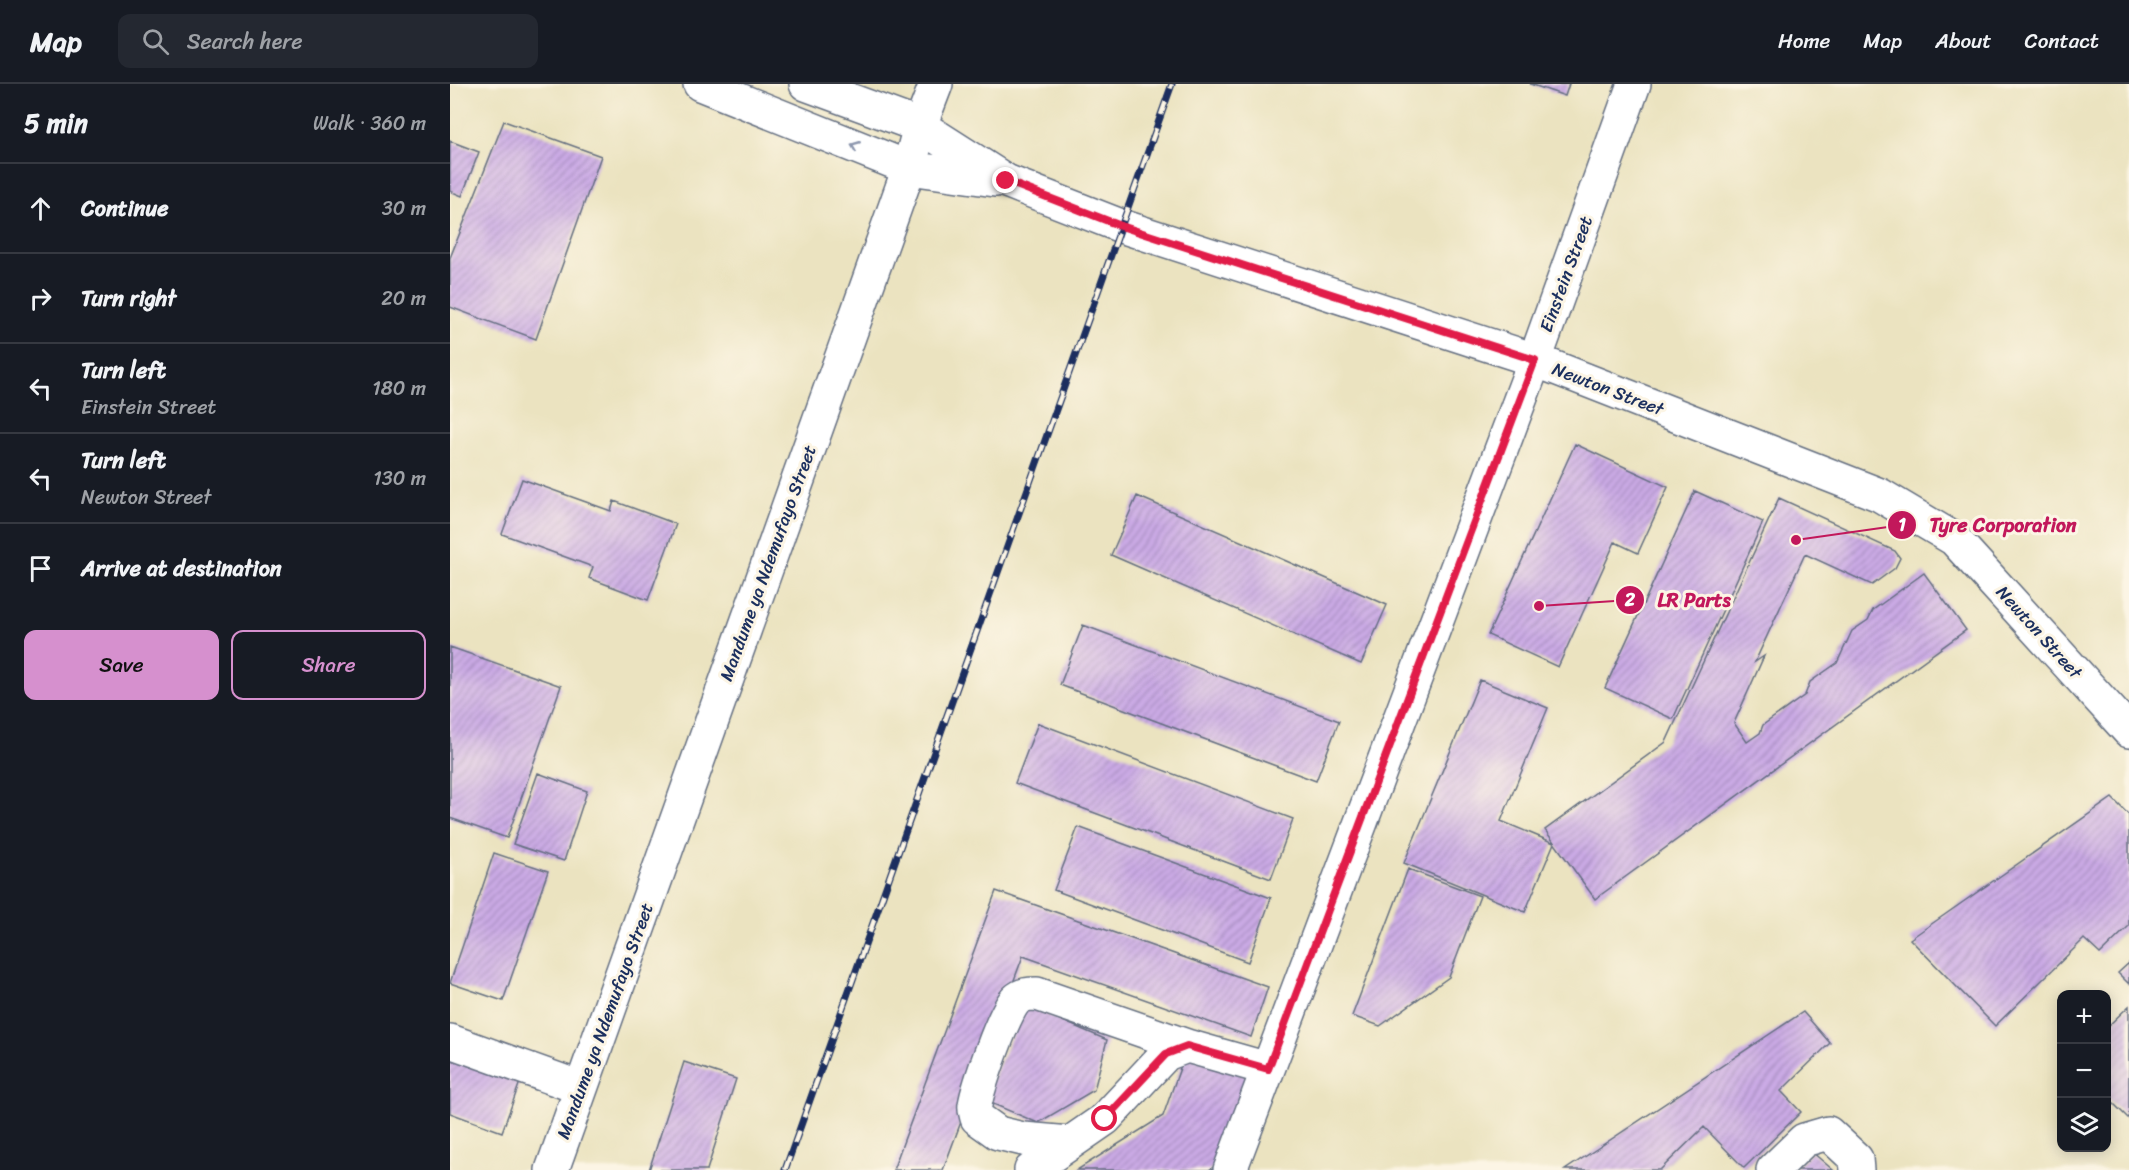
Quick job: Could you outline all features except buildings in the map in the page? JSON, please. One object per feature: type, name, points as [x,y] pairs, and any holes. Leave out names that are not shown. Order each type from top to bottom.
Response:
[{"type":"street","points":[[700,84],[909,168]]},
{"type":"street","points":[[806,84],[920,126]]},
{"type":"street","name":"Mandume ya Ndemufayo Street","points":[[552,1170],[909,168],[920,126],[936,84]]},
{"type":"street","name":"Einstein Street","points":[[1230,1170],[1535,360],[1634,84]]},
{"type":"street","name":"Newton Street","points":[[920,126],[1006,181],[1121,226],[1535,360],[1880,495],[1954,538],[2129,731]]},
{"type":"street","name":"Newton Street","points":[[909,168],[1006,181]]},
{"type":"street","points":[[1070,1143],[1023,1139],[998,1133],[977,1118],[974,1107],[986,1066],[1016,1000],[1026,994],[1038,994],[1187,1046],[1268,1069]]},
{"type":"street","points":[[450,1041],[581,1088]]},
{"type":"street","points":[[1031,1170],[1105,1119],[1166,1054],[1187,1046]]},
{"type":"street","points":[[1773,1170],[1804,1140],[1828,1132],[1856,1159],[1857,1170]]},
{"type":"railway","points":[[785,1170],[1172,84]]},
{"type":"place","name":"Tyre Corporation","points":[[1796,540]]},
{"type":"place","name":"LR Parts","points":[[1539,606]]},
{"type":"route","points":[[1006,181],[1121,226],[1535,360],[1268,1069],[1187,1046],[1166,1054],[1105,1119]]}]
